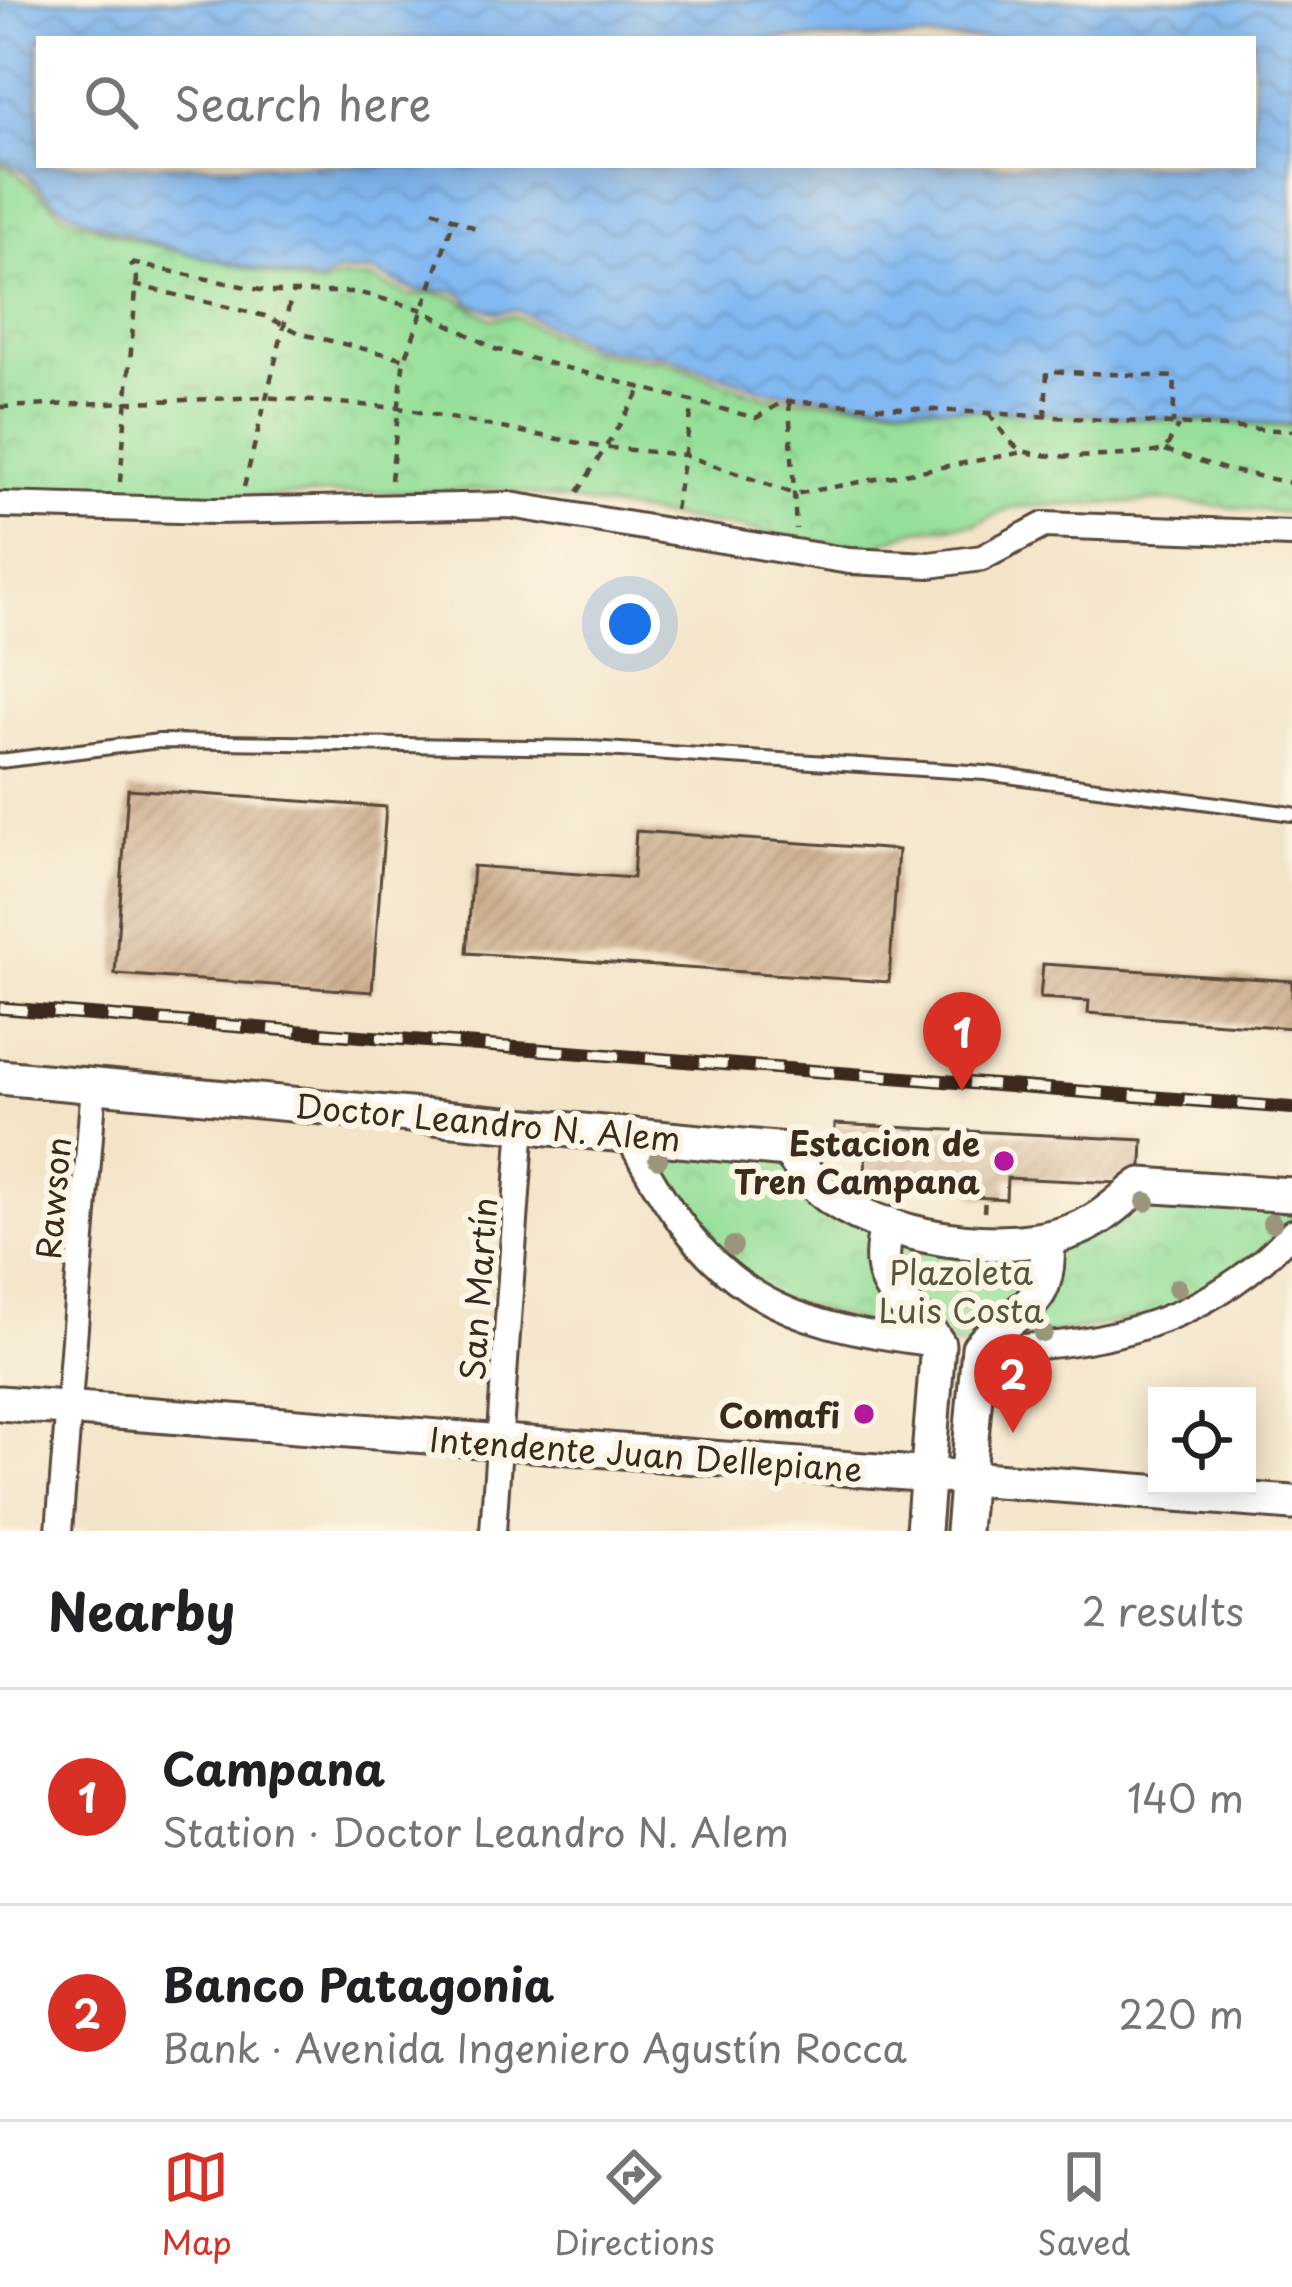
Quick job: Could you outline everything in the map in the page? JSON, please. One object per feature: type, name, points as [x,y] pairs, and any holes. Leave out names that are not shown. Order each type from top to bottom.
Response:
[{"type":"street","points":[[0,505],[239,510],[510,505],[848,561],[930,565],[982,558],[1044,525],[1292,534]]},
{"type":"street","name":"Doctor Leandro N. Alem","points":[[0,1077],[787,1150],[829,1197],[888,1224],[982,1242],[1047,1238],[1094,1221],[1141,1185],[1292,1195]]},
{"type":"street","name":"Rawson","points":[[58,1531],[94,1085]]},
{"type":"street","name":"San Martín","points":[[493,1531],[522,1124]]},
{"type":"street","points":[[627,1134],[657,1192],[694,1243],[745,1289],[808,1322],[938,1344]]},
{"type":"street","points":[[888,1224],[882,1263],[887,1286],[938,1344],[923,1531]]},
{"type":"street","points":[[979,1348],[1107,1339],[1193,1308],[1252,1271],[1292,1232]]},
{"type":"street","points":[[963,1531],[979,1348],[992,1331],[1022,1314],[1038,1297],[1046,1274],[1047,1238]]},
{"type":"street","name":"Intendente Juan Dellepiane","points":[[0,1403],[1292,1503]]},
{"type":"lane","points":[[0,761],[159,741],[589,748],[985,773],[1292,814]]},
{"type":"path","points":[[434,210],[476,228]]},
{"type":"path","points":[[388,506],[406,358],[454,218]]},
{"type":"path","points":[[118,507],[137,272],[131,262],[270,292],[357,292],[420,309],[495,349],[756,418],[789,402],[1292,431]]},
{"type":"path","points":[[134,285],[266,316],[284,328],[406,358]]},
{"type":"path","points":[[239,510],[292,292]]},
{"type":"path","points":[[1045,417],[1047,371],[1175,377],[1176,424],[1166,450]]},
{"type":"path","points":[[564,514],[641,390]]},
{"type":"path","points":[[0,407],[264,397],[399,408],[607,447],[684,454],[796,494],[1024,452],[1145,454],[1166,450],[1228,470],[1292,483]]},
{"type":"path","points":[[789,402],[797,553]]},
{"type":"path","points":[[671,530],[693,403]]},
{"type":"path","points":[[989,413],[1011,443],[1024,452]]},
{"type":"green space","points":[[0,165],[11,168],[64,215],[129,239],[318,286],[341,278],[372,279],[410,296],[455,297],[491,319],[514,316],[592,353],[665,361],[765,397],[1292,427],[1292,513],[1168,501],[1013,507],[976,524],[917,530],[874,546],[829,543],[498,489],[217,498],[0,494]]},
{"type":"green space","name":"Plazoleta Luis Costa","points":[[627,1134],[787,1150],[888,1224],[1047,1238],[1141,1185],[1292,1195],[1292,1232],[1193,1308],[979,1348],[938,1344],[745,1289]]},
{"type":"water","points":[[0,0],[1292,0],[1292,424],[975,410],[767,391],[666,356],[593,348],[516,310],[496,313],[473,304],[457,291],[412,290],[373,272],[338,272],[320,282],[157,244],[67,210],[0,161]]},
{"type":"building","points":[[128,789],[386,807],[372,992],[115,974]]},
{"type":"building","points":[[636,831],[898,850],[889,982],[467,953],[473,866],[633,878]]},
{"type":"building","points":[[1043,964],[1292,981],[1292,1028],[1088,1013],[1089,1001],[1040,998]]},
{"type":"building","name":"Estacion de Tren Campana","points":[[835,1124],[1143,1140],[1141,1184],[1007,1178],[1006,1199],[973,1197],[974,1180],[865,1175],[866,1147],[834,1145]]},
{"type":"railway","points":[[0,1008],[1292,1108]]},
{"type":"place","name":"Campana","points":[[962,1091]]},
{"type":"place","name":"Estacion de Tren Campana","points":[[1004,1161]]},
{"type":"place","name":"Comafi","points":[[864,1414]]},
{"type":"place","name":"Banco Patagonia","points":[[1013,1433]]}]
